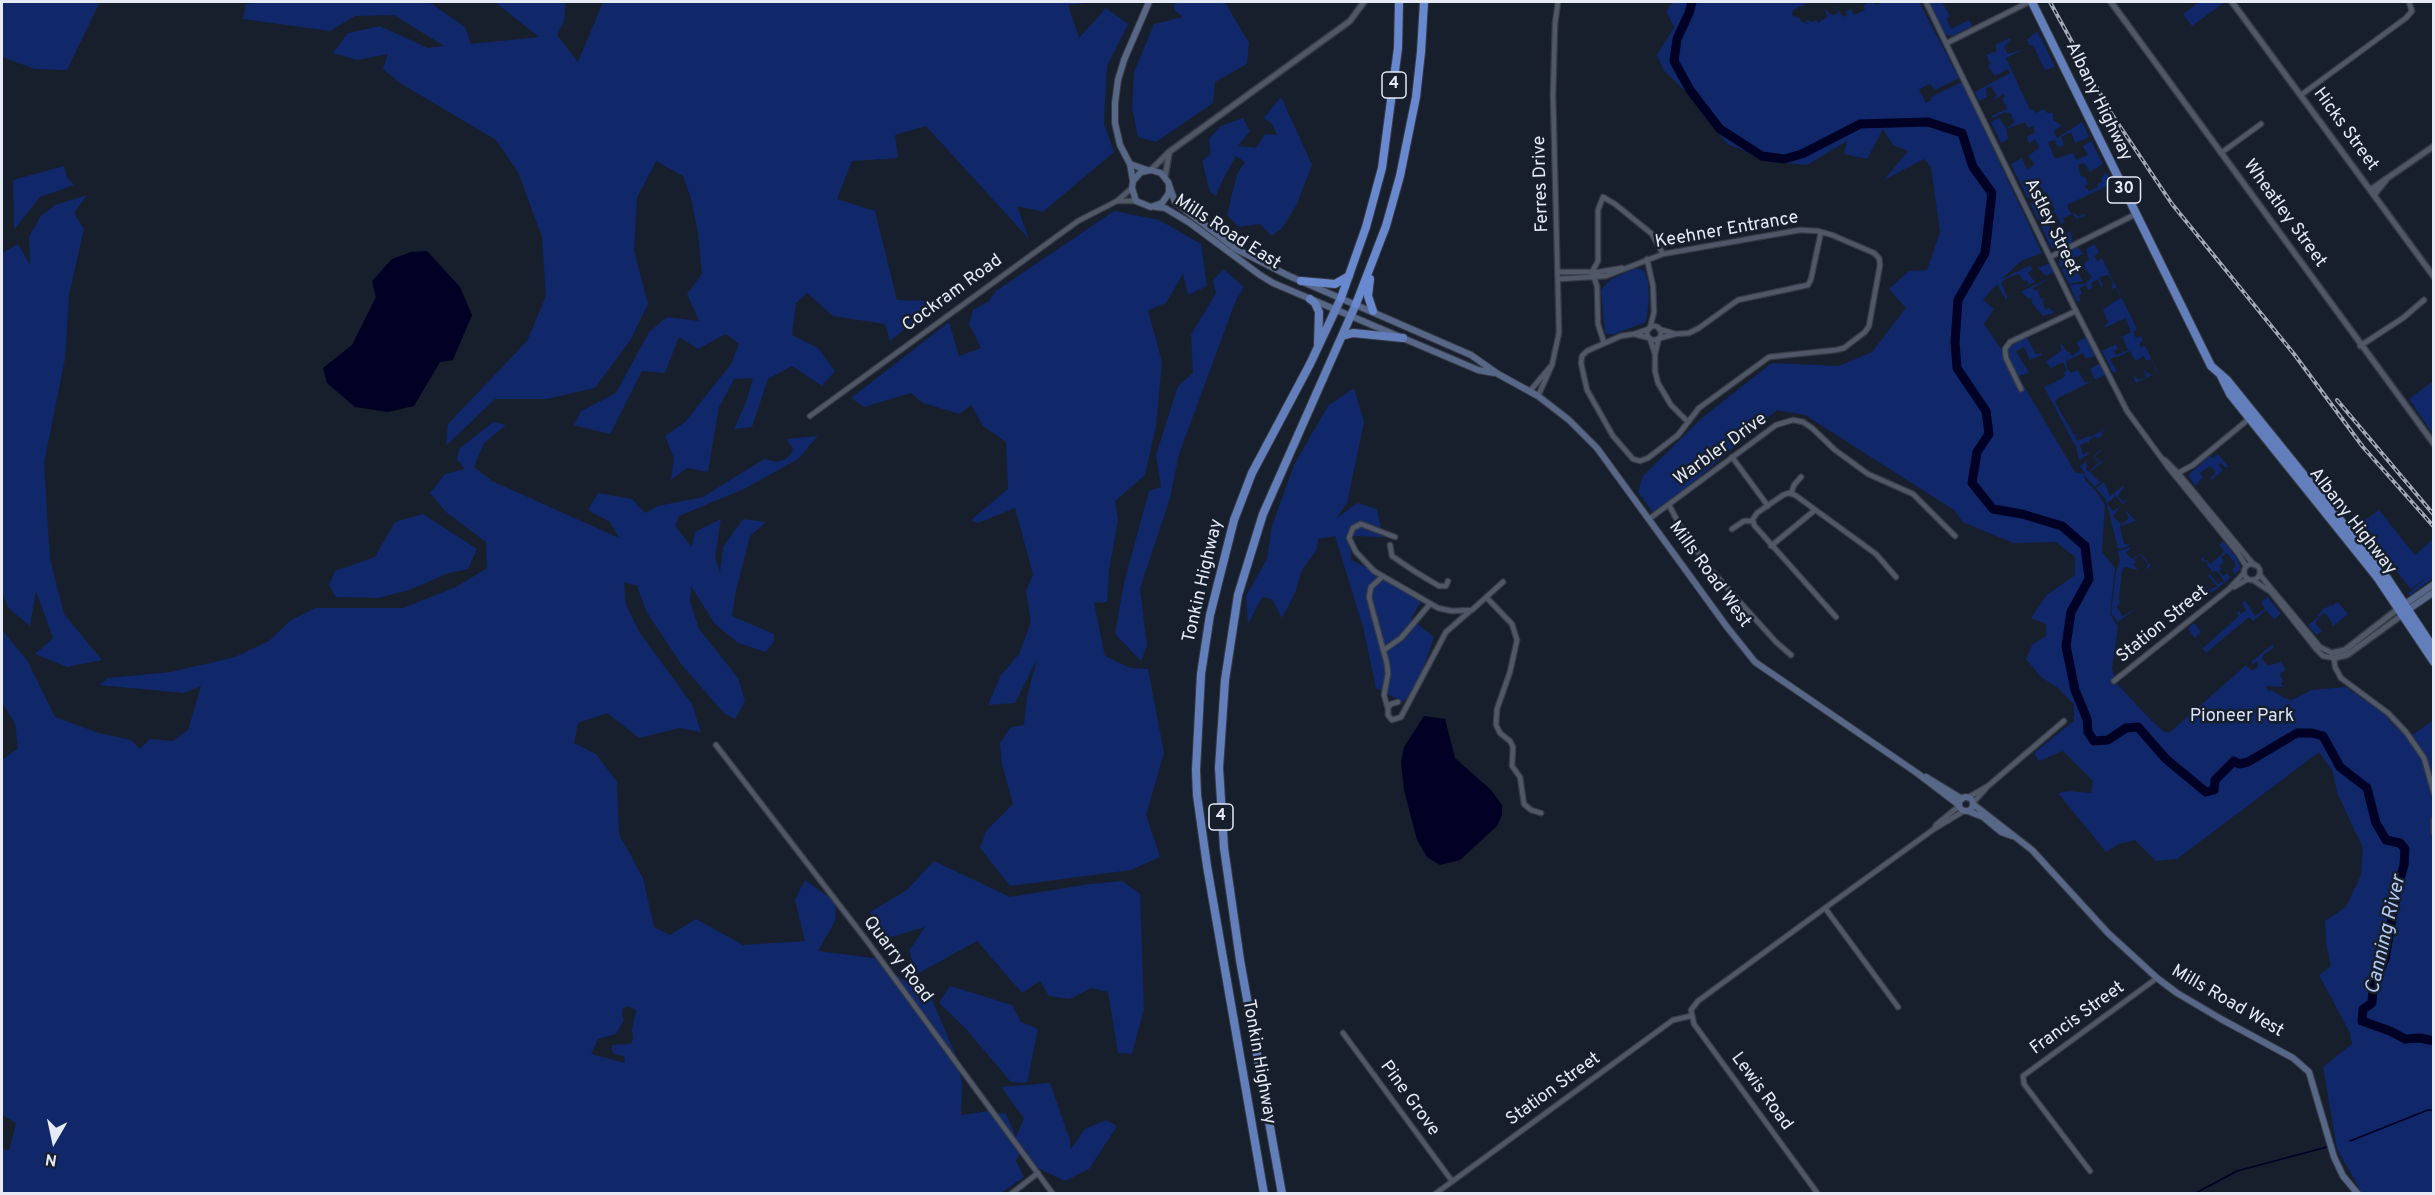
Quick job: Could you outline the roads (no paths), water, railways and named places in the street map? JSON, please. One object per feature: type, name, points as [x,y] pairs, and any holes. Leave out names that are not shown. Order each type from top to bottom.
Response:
[{"type":"highway","name":"Tonkin Highway","points":[[1264,1194],[1207,866],[1197,795],[1198,710],[1210,615],[1234,520],[1252,473],[1336,310],[1349,276],[1382,168],[1398,48],[1399,2]]},
{"type":"highway","name":"Tonkin Highway","points":[[1282,1194],[1240,960],[1224,848],[1219,768],[1224,680],[1235,616],[1249,556],[1281,472],[1374,261],[1400,176],[1409,135],[1421,52],[1424,2]]},
{"type":"highway","name":"Albany Highway","points":[[2030,2],[2206,356],[2221,376],[2224,386],[2252,416],[2433,649]]},
{"type":"highway","points":[[1373,311],[1368,296],[1374,261]]},
{"type":"highway","points":[[1301,281],[1335,284],[1349,276]]},
{"type":"highway","points":[[1310,299],[1315,303],[1319,312],[1317,349]]},
{"type":"highway","points":[[1342,336],[1353,333],[1403,339]]},
{"type":"highway","name":"Albany Highway","points":[[2403,610],[2433,662]]},
{"type":"main road","points":[[1130,164],[1165,177],[1169,193],[1162,203],[1151,207],[1136,201],[1130,164],[1120,145],[1115,123],[1118,80],[1124,60],[1149,2]]},
{"type":"main road","points":[[1132,185],[1136,176],[1149,170]]},
{"type":"main road","name":"Mills Road East","points":[[1169,187],[1175,202],[1236,249],[1301,281],[1356,304]]},
{"type":"main road","name":"Mills Road East","points":[[1151,207],[1165,208],[1190,223],[1260,275],[1351,317]]},
{"type":"main road","name":"Mills Road West","points":[[1356,304],[1471,355],[1498,374],[1538,396],[1569,420],[1597,448],[1755,662],[1980,815],[2001,832],[2013,836]]},
{"type":"main road","name":"Mills Road West","points":[[1351,317],[1478,370],[1498,374]]},
{"type":"main road","points":[[2403,610],[2433,584]]},
{"type":"main road","points":[[2403,610],[2433,592]]},
{"type":"main road","name":"Mills Road West","points":[[1963,805],[1973,803],[2038,856],[2101,926],[2157,978],[2195,1004],[2294,1058],[2309,1072],[2334,1157],[2343,1176],[2358,1194]]},
{"type":"street","points":[[1149,170],[1169,152],[1350,21],[1364,2]]},
{"type":"street","name":"Ferres Drive","points":[[1538,396],[1552,365],[1559,333],[1553,96],[1555,24],[1558,2]]},
{"type":"street","name":"Astley Street","points":[[1926,2],[2127,411],[2163,458],[2254,565]]},
{"type":"street","points":[[1947,43],[2030,2]]},
{"type":"street","name":"Wheatley Street","points":[[2111,2],[2433,444]]},
{"type":"street","name":"Hicks Street","points":[[2232,2],[2433,277]]},
{"type":"street","points":[[2301,95],[2406,18],[2412,11],[2409,2]]},
{"type":"street","points":[[2221,153],[2261,124]]},
{"type":"street","points":[[2372,192],[2433,146]]},
{"type":"street","points":[[1165,177],[1169,152]]},
{"type":"street","name":"Cockram Road","points":[[810,416],[1078,221],[1117,201],[1132,185]]},
{"type":"street","points":[[1604,343],[1598,324],[1595,278],[1592,272],[1598,261],[1598,210],[1603,197],[1653,234],[1663,254]]},
{"type":"street","name":"Cockram Road","points":[[1117,201],[1136,201]]},
{"type":"street","points":[[2050,257],[2136,214]]},
{"type":"street","name":"Keehner Entrance","points":[[1559,272],[1592,272],[1622,268],[1663,254],[1795,230],[1821,232],[1874,253],[1879,258],[1880,265],[1867,330],[1844,348],[1769,357],[1699,408],[1678,435],[1648,458],[1640,461],[1633,459],[1613,436],[1587,390],[1581,358],[1587,351],[1621,336],[1659,328],[1676,334]]},
{"type":"street","points":[[1634,334],[1654,340],[1696,330],[1738,300],[1808,285],[1821,232]]},
{"type":"street","points":[[1647,259],[1653,286],[1654,312],[1659,328],[1655,354],[1658,383],[1671,405],[1688,422]]},
{"type":"street","name":"Keehner Entrance","points":[[1559,279],[1595,278],[1612,275],[1622,268]]},
{"type":"street","points":[[2360,346],[2403,318],[2424,300]]},
{"type":"street","points":[[2021,389],[2006,358],[2005,349],[2010,342],[2076,311]]},
{"type":"street","points":[[1654,312],[1647,333],[1655,354]]},
{"type":"street","name":"Ferres Drive","points":[[1530,391],[1552,365]]},
{"type":"street","points":[[2177,474],[2193,465],[2252,416]]},
{"type":"street","name":"Warbler Drive","points":[[1649,519],[1784,421],[1803,422],[1835,450],[1868,474],[1913,495],[1954,536]]},
{"type":"street","points":[[1732,458],[1768,506]]},
{"type":"street","points":[[2182,480],[2193,465]]},
{"type":"street","points":[[1791,494],[1794,485],[1801,477]]},
{"type":"street","name":"Astley Street","points":[[2182,480],[2246,566]]},
{"type":"street","points":[[1753,521],[1757,513],[1784,495],[1791,494],[1876,554],[1896,577]]},
{"type":"street","points":[[1669,505],[1685,535],[1711,570],[1776,642],[1791,655]]},
{"type":"street","points":[[1771,546],[1815,510]]},
{"type":"street","points":[[1732,529],[1744,521],[1753,521]]},
{"type":"street","points":[[1753,521],[1771,546],[1836,617]]},
{"type":"street","points":[[1395,537],[1366,524],[1355,526],[1350,533],[1349,540],[1370,568],[1382,577],[1430,604],[1452,611],[1472,610]]},
{"type":"street","points":[[1390,545],[1392,556],[1414,571],[1439,586],[1446,586],[1448,581]]},
{"type":"street","points":[[2333,655],[2320,648],[2259,574],[2259,568],[2254,565],[2246,566],[2244,573],[2271,592],[2323,656],[2347,655],[2403,610]]},
{"type":"street","name":"Station Street","points":[[2114,681],[2229,589],[2244,573]]},
{"type":"street","points":[[2251,580],[2259,574]]},
{"type":"street","points":[[1382,577],[1371,587],[1369,597],[1384,650],[1388,674],[1384,697],[1390,719],[1397,720],[1401,717],[1446,632],[1503,582]]},
{"type":"street","name":"Station Street","points":[[2229,589],[2251,580]]},
{"type":"street","points":[[1487,598],[1512,624],[1517,640],[1510,672],[1497,709],[1496,725],[1513,747],[1512,766],[1520,777],[1524,804],[1531,810],[1541,813]]},
{"type":"street","points":[[1384,650],[1398,640],[1430,604]]},
{"type":"street","points":[[2333,655],[2335,667],[2342,678],[2388,713],[2417,746],[2424,758],[2433,793]]},
{"type":"street","points":[[1388,709],[1390,704],[1398,702]]},
{"type":"street","points":[[1691,1016],[1695,1004],[1934,829],[2064,721]]},
{"type":"street","name":"Quarry Road","points":[[716,745],[867,941],[1053,1194]]},
{"type":"street","points":[[1973,803],[1987,790],[1988,786]]},
{"type":"street","points":[[2433,820],[2433,833]]},
{"type":"street","points":[[1825,908],[1898,1007]]},
{"type":"street","name":"Francis Street","points":[[2090,1171],[2024,1084],[2023,1076],[2157,978]]},
{"type":"street","name":"Station Street","points":[[1435,1194],[1673,1020],[1691,1016]]},
{"type":"street","name":"Lewis Road","points":[[1691,1016],[1694,1024],[1818,1194]]},
{"type":"street","name":"Pine Grove","points":[[1343,1033],[1452,1181]]},
{"type":"street","points":[[1011,1194],[1038,1173]]},
{"type":"waterway","name":"Canning River","points":[[1692,2],[1677,39],[1674,61],[1690,90],[1720,129],[1762,156],[1784,159],[1802,154],[1860,124],[1928,122],[1962,133],[1973,167],[1992,193],[1985,253],[1958,300],[1955,342],[1957,368],[1986,411],[1989,434],[1977,452],[1972,483],[1993,509],[2022,514],[2062,526],[2085,546],[2089,579],[2071,612],[2066,646],[2075,690],[2087,719],[2088,732],[2094,741],[2108,740],[2126,728],[2138,727],[2166,759],[2206,792],[2214,790],[2215,780],[2234,761],[2239,764],[2248,762],[2297,733],[2323,736],[2340,767],[2367,788],[2376,823],[2386,840],[2400,843],[2405,849],[2404,865],[2397,889],[2385,959],[2373,987],[2372,1003],[2363,1009],[2362,1021],[2405,1039],[2420,1038],[2434,1041]]},
{"type":"waterway","points":[[2350,1141],[2428,1110],[2434,1110]]},
{"type":"waterway","points":[[2194,1194],[2237,1171],[2327,1147]]},
{"type":"railway","points":[[2050,2],[2111,113],[2172,204],[2294,354],[2363,447],[2434,527]]},
{"type":"railway","points":[[2337,400],[2434,515]]},
{"type":"park label","name":"Pioneer Park","points":[[2242,717]]}]
